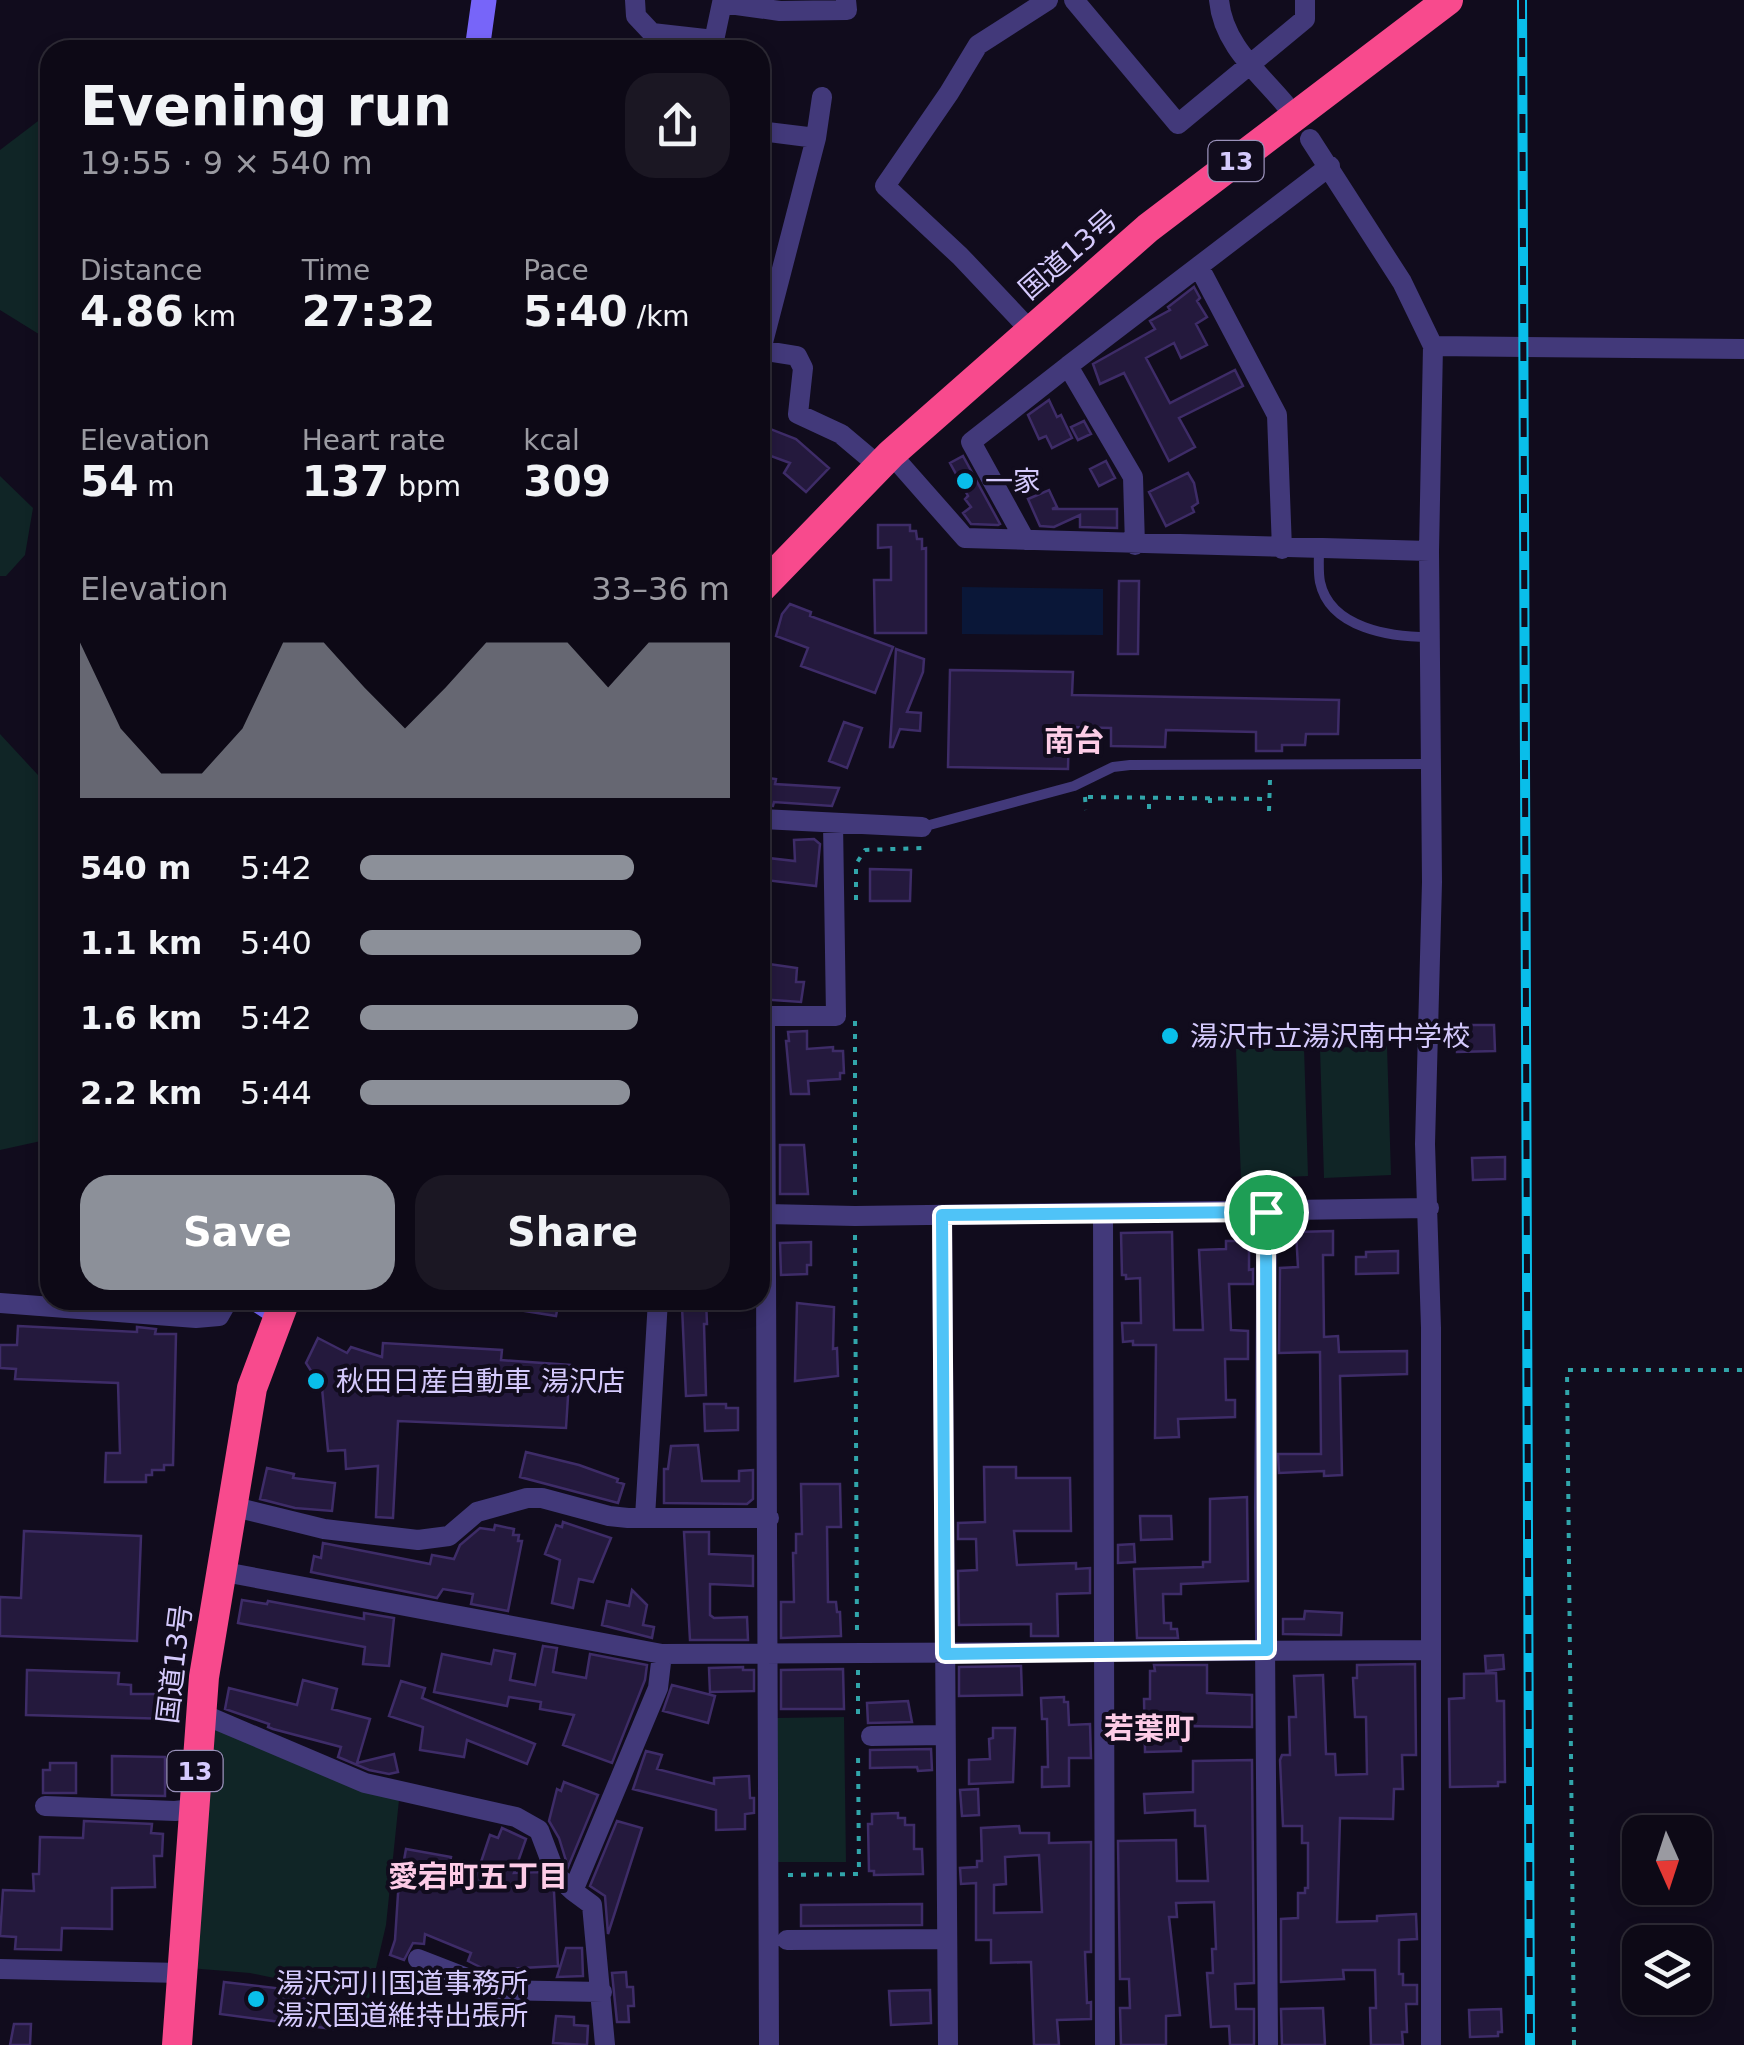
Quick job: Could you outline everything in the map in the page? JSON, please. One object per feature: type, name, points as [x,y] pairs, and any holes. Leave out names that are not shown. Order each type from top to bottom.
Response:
[{"type":"highway","name":"国道13号","points":[[770,580],[885,460],[1148,228],[1448,0]]},
{"type":"highway","name":"国道13号","points":[[177,2045],[200,1713],[230,1506],[252,1388],[272,1310]]},
{"type":"main road","points":[[478,40],[484,0]]},
{"type":"street","points":[[635,0],[636,16],[652,33],[688,40]]},
{"type":"street","points":[[714,40],[722,1],[780,11],[846,10],[846,0]]},
{"type":"street","points":[[1030,330],[960,256],[885,186],[950,93],[978,45],[1048,0]]},
{"type":"street","points":[[1074,0],[1178,124],[1305,19],[1305,0]]},
{"type":"street","points":[[1219,0],[1220,16],[1232,44],[1285,104]]},
{"type":"street","points":[[770,312],[816,138],[822,98]]},
{"type":"street","points":[[770,132],[816,138]]},
{"type":"street","points":[[1310,139],[1402,282],[1433,346],[1429,551],[1432,882],[1425,1144],[1429,1208],[1431,2045]]},
{"type":"street","points":[[1025,540],[972,442],[1330,166]]},
{"type":"street","points":[[1199,267],[1278,415],[1282,549]]},
{"type":"street","points":[[1433,346],[1744,349]]},
{"type":"street","points":[[770,352],[797,356],[803,368],[798,414],[885,460],[966,538],[1429,551]]},
{"type":"street","points":[[1068,366],[1133,477],[1135,545]]},
{"type":"street","points":[[770,820],[925,835]]},
{"type":"street","points":[[770,1016],[836,1016],[832,823]]},
{"type":"street","points":[[770,1214],[1429,1208]]},
{"type":"street","points":[[1266,1212],[1268,2045]]},
{"type":"street","points":[[1103,1213],[1106,2045]]},
{"type":"street","points":[[942,1215],[948,2045]]},
{"type":"street","points":[[0,1304],[40,1307]]},
{"type":"street","points":[[84,1310],[196,1318],[219,1316],[222,1310]]},
{"type":"street","points":[[645,1517],[657,1310]]},
{"type":"street","points":[[768,1310],[769,2045]]},
{"type":"street","points":[[230,1506],[324,1529],[418,1540],[449,1536],[478,1512],[527,1498],[570,1504],[609,1516],[769,1518]]},
{"type":"street","points":[[219,1570],[662,1654],[1430,1650]]},
{"type":"street","points":[[573,1892],[658,1688],[662,1654]]},
{"type":"street","points":[[200,1713],[365,1783],[516,1817],[538,1830],[556,1875],[592,1905],[605,2045]]},
{"type":"street","points":[[862,1736],[945,1734]]},
{"type":"street","points":[[45,1806],[192,1809]]},
{"type":"street","points":[[786,1940],[946,1938]]},
{"type":"street","points":[[418,1959],[498,1990],[602,1992]]},
{"type":"street","points":[[0,1969],[180,1973]]},
{"type":"lane","points":[[1319,549],[1324,594],[1344,616],[1381,634],[1429,637]]},
{"type":"lane","points":[[925,835],[1074,786],[1113,767],[1430,764]]},
{"type":"path","points":[[1269,810],[1270,765]]},
{"type":"path","points":[[1148,809],[1149,796]]},
{"type":"path","points":[[1086,810],[1082,798],[1269,800]]},
{"type":"path","points":[[1210,798],[1210,808]]},
{"type":"path","points":[[856,903],[856,864],[865,850],[920,849],[925,835]]},
{"type":"path","points":[[788,1874],[858,1874],[862,1736],[858,1653],[856,1020]]},
{"type":"path","points":[[1574,2045],[1566,1370],[1744,1370]]},
{"type":"green space","points":[[40,120],[40,335],[0,310],[0,150]]},
{"type":"green space","points":[[0,476],[33,508],[25,555],[6,576],[0,576]]},
{"type":"green space","points":[[0,734],[40,777],[40,1141],[0,1150]]},
{"type":"green space","points":[[1387,1046],[1391,1175],[1324,1178],[1320,1048]]},
{"type":"green space","points":[[1304,1047],[1308,1176],[1241,1179],[1236,1049]]},
{"type":"green space","points":[[844,1717],[846,1862],[778,1862],[776,1718]]},
{"type":"green space","points":[[204,1723],[399,1800],[386,1925],[369,1998],[250,1973],[189,1968]]},
{"type":"water","points":[[962,587],[1103,589],[1103,635],[962,634]]},
{"type":"building","points":[[1194,287],[1207,317],[1196,324],[1207,345],[1181,358],[1174,343],[1146,358],[1170,403],[1235,370],[1243,386],[1179,418],[1195,447],[1169,461],[1124,373],[1100,384],[1093,364],[1155,329],[1150,321],[1170,310],[1168,307]]},
{"type":"building","points":[[1049,400],[1072,438],[1052,448],[1046,436],[1039,439],[1028,415]]},
{"type":"building","points":[[1084,421],[1091,434],[1078,440],[1071,427]]},
{"type":"building","points":[[770,429],[796,439],[829,468],[806,492],[784,473],[790,463],[770,456]]},
{"type":"building","points":[[963,456],[1000,524],[971,524],[963,513],[971,507],[950,463]]},
{"type":"building","points":[[1106,461],[1115,478],[1099,486],[1090,469]]},
{"type":"building","points":[[1188,473],[1198,503],[1192,507],[1194,512],[1166,526],[1149,492]]},
{"type":"building","points":[[1049,490],[1057,507],[1052,509],[1117,509],[1117,528],[1080,527],[1080,515],[1054,527],[1040,526],[1028,499]]},
{"type":"building","points":[[878,525],[910,525],[910,531],[916,531],[917,539],[922,539],[922,549],[926,548],[926,633],[875,633],[874,580],[891,580],[891,547],[878,548]]},
{"type":"building","points":[[1119,581],[1139,581],[1138,654],[1118,654]]},
{"type":"building","points":[[790,604],[811,612],[810,616],[893,647],[875,693],[801,666],[808,648],[776,636],[782,614]]},
{"type":"building","points":[[896,649],[924,659],[923,672],[907,712],[921,713],[920,731],[900,729],[890,747]]},
{"type":"building","points":[[950,670],[1073,672],[1072,695],[1339,700],[1338,734],[1306,734],[1305,745],[1282,745],[1282,751],[1256,751],[1256,732],[1166,730],[1165,747],[1111,746],[1111,728],[1069,727],[1068,769],[948,767]]},
{"type":"building","points":[[844,722],[862,728],[847,768],[829,761]]},
{"type":"building","points":[[770,778],[776,779],[775,784],[839,788],[832,806],[774,802],[773,806]]},
{"type":"building","points":[[814,839],[820,844],[816,886],[770,881],[770,858],[795,861],[794,840]]},
{"type":"building","points":[[870,869],[911,870],[910,901],[870,901]]},
{"type":"building","points":[[770,964],[797,968],[796,982],[804,982],[801,1002],[770,1000]]},
{"type":"building","points":[[1457,1025],[1494,1025],[1495,1051],[1457,1052]]},
{"type":"building","points":[[807,1031],[807,1049],[833,1047],[833,1051],[843,1051],[844,1073],[840,1073],[840,1079],[808,1081],[809,1094],[791,1094],[788,1032]]},
{"type":"building","points":[[780,1145],[804,1145],[808,1194],[780,1194]]},
{"type":"building","points":[[1505,1157],[1505,1179],[1473,1180],[1472,1158]]},
{"type":"building","points":[[1333,1231],[1333,1255],[1323,1255],[1324,1337],[1338,1336],[1339,1352],[1407,1351],[1407,1374],[1340,1376],[1342,1475],[1324,1476],[1324,1471],[1279,1473],[1278,1454],[1321,1454],[1320,1352],[1279,1353],[1280,1268],[1298,1267],[1296,1232]]},
{"type":"building","points":[[1172,1232],[1174,1330],[1203,1330],[1199,1250],[1226,1249],[1226,1241],[1249,1241],[1253,1284],[1229,1284],[1231,1330],[1248,1331],[1248,1359],[1225,1359],[1226,1400],[1235,1400],[1235,1417],[1178,1419],[1179,1437],[1155,1438],[1156,1345],[1123,1342],[1122,1323],[1141,1323],[1140,1278],[1126,1279],[1122,1275],[1121,1233]]},
{"type":"building","points":[[811,1242],[807,1274],[781,1275],[780,1243]]},
{"type":"building","points":[[1398,1251],[1398,1273],[1356,1274],[1356,1257],[1366,1257],[1366,1252]]},
{"type":"building","points":[[797,1303],[834,1307],[833,1349],[837,1348],[838,1376],[795,1381]]},
{"type":"building","points":[[518,1310],[557,1310],[556,1316]]},
{"type":"building","points":[[682,1310],[706,1310],[706,1395],[686,1396]]},
{"type":"building","points":[[18,1326],[137,1332],[137,1327],[156,1329],[155,1334],[176,1334],[173,1465],[152,1470],[152,1475],[146,1475],[146,1482],[105,1482],[106,1453],[120,1453],[118,1383],[15,1379],[16,1369],[0,1368],[0,1345],[17,1345]]},
{"type":"building","points":[[318,1338],[347,1353],[351,1347],[382,1357],[383,1343],[502,1350],[501,1360],[570,1365],[566,1428],[398,1421],[393,1518],[376,1517],[378,1466],[346,1469],[345,1450],[328,1451],[322,1388],[306,1363]]},
{"type":"building","points":[[704,1404],[738,1408],[738,1430],[705,1431]]},
{"type":"building","points":[[698,1445],[702,1481],[739,1481],[739,1471],[753,1470],[753,1499],[747,1504],[664,1503],[664,1469],[668,1469],[671,1446]]},
{"type":"building","points":[[526,1452],[618,1479],[624,1484],[618,1503],[520,1477]]},
{"type":"building","points":[[984,1467],[1016,1467],[1016,1478],[1070,1478],[1071,1531],[1014,1531],[1017,1565],[1076,1563],[1076,1569],[1090,1568],[1090,1593],[1057,1594],[1058,1636],[1031,1636],[1031,1624],[959,1625],[958,1571],[977,1570],[976,1539],[958,1539],[958,1523],[985,1522]]},
{"type":"building","points":[[267,1468],[294,1474],[293,1478],[335,1483],[332,1511],[295,1508],[260,1499]]},
{"type":"building","points":[[801,1484],[840,1484],[841,1527],[827,1527],[828,1602],[836,1602],[840,1612],[841,1636],[781,1638],[781,1602],[794,1602],[793,1553],[796,1534],[802,1534]]},
{"type":"building","points":[[1247,1497],[1248,1581],[1181,1584],[1181,1594],[1163,1594],[1164,1623],[1177,1629],[1178,1638],[1137,1638],[1134,1569],[1203,1567],[1203,1562],[1210,1562],[1210,1499]]},
{"type":"building","points":[[1140,1516],[1171,1516],[1172,1539],[1141,1540]]},
{"type":"building","points":[[563,1522],[611,1538],[593,1582],[579,1579],[573,1608],[552,1603],[560,1560],[545,1554],[556,1525],[562,1527]]},
{"type":"building","points":[[495,1525],[514,1529],[513,1535],[519,1535],[518,1541],[522,1541],[508,1611],[471,1604],[473,1594],[443,1589],[437,1598],[311,1572],[314,1556],[321,1558],[323,1543],[430,1564],[432,1555],[454,1559],[460,1545],[480,1528],[494,1530]]},
{"type":"building","points":[[24,1531],[141,1536],[137,1641],[0,1636],[0,1597],[21,1598]]},
{"type":"building","points":[[684,1532],[709,1532],[709,1554],[753,1556],[753,1586],[710,1584],[710,1615],[747,1617],[748,1640],[690,1640]]},
{"type":"building","points":[[1134,1544],[1135,1562],[1118,1563],[1118,1545]]},
{"type":"building","points":[[632,1590],[647,1605],[643,1625],[654,1627],[652,1638],[602,1625],[607,1601],[629,1606]]},
{"type":"building","points":[[242,1600],[267,1604],[268,1601],[364,1619],[364,1613],[394,1618],[389,1666],[363,1664],[365,1647],[238,1623]]},
{"type":"building","points":[[1305,1611],[1342,1613],[1341,1635],[1283,1634],[1283,1619],[1304,1619]]},
{"type":"building","points":[[543,1646],[557,1648],[553,1672],[586,1678],[590,1654],[647,1665],[645,1680],[612,1763],[563,1745],[574,1715],[540,1709],[541,1702],[509,1697],[507,1706],[434,1692],[442,1654],[491,1664],[494,1650],[515,1654],[510,1680],[535,1685]]},
{"type":"building","points":[[1503,1655],[1504,1669],[1486,1671],[1485,1656]]},
{"type":"building","points":[[1415,1664],[1416,1755],[1402,1755],[1403,1789],[1394,1789],[1393,1819],[1340,1818],[1337,1922],[1377,1921],[1377,1916],[1416,1914],[1417,1939],[1399,1940],[1399,1974],[1403,1974],[1403,1985],[1417,1985],[1417,2004],[1406,2004],[1407,2032],[1402,2032],[1403,2045],[1371,2045],[1370,2008],[1376,2008],[1375,1970],[1343,1970],[1344,1979],[1281,1982],[1281,1919],[1298,1918],[1298,1893],[1305,1893],[1308,1888],[1308,1843],[1302,1843],[1302,1826],[1283,1826],[1280,1760],[1282,1755],[1290,1755],[1289,1717],[1296,1717],[1294,1676],[1323,1675],[1326,1754],[1335,1754],[1336,1775],[1367,1774],[1366,1717],[1355,1717],[1353,1678],[1357,1678],[1357,1665]]},
{"type":"building","points":[[1154,1665],[1207,1665],[1207,1693],[1252,1695],[1252,1727],[1181,1726],[1181,1751],[1145,1752],[1144,1699],[1150,1699],[1150,1671],[1155,1671]]},
{"type":"building","points":[[1021,1666],[1022,1695],[959,1696],[959,1667]]},
{"type":"building","points":[[709,1668],[754,1670],[754,1691],[710,1692]]},
{"type":"building","points":[[843,1669],[844,1709],[781,1709],[781,1670]]},
{"type":"building","points":[[27,1670],[119,1673],[118,1684],[131,1685],[131,1694],[172,1694],[172,1719],[26,1715]]},
{"type":"building","points":[[1496,1673],[1497,1701],[1504,1701],[1505,1782],[1498,1782],[1498,1786],[1450,1787],[1449,1699],[1464,1698],[1464,1674]]},
{"type":"building","points":[[303,1680],[337,1689],[332,1709],[370,1719],[357,1763],[394,1754],[398,1772],[369,1770],[338,1757],[341,1747],[273,1729],[269,1724],[225,1709],[229,1688],[297,1705]]},
{"type":"building","points":[[401,1681],[425,1688],[422,1698],[535,1744],[527,1764],[467,1740],[464,1757],[420,1750],[423,1727],[389,1716]]},
{"type":"building","points":[[672,1685],[715,1696],[708,1723],[663,1711]]},
{"type":"building","points":[[1064,1697],[1064,1702],[1068,1702],[1069,1725],[1090,1724],[1091,1758],[1069,1758],[1069,1786],[1042,1787],[1042,1767],[1048,1767],[1047,1719],[1042,1719],[1041,1698]]},
{"type":"building","points":[[908,1701],[912,1722],[868,1723],[867,1703]]},
{"type":"building","points":[[993,1728],[1015,1728],[1013,1782],[969,1784],[969,1760],[990,1759]]},
{"type":"building","points":[[931,1749],[932,1770],[870,1768],[870,1750]]},
{"type":"building","points":[[646,1751],[662,1755],[657,1769],[714,1784],[714,1778],[749,1776],[754,1813],[745,1814],[745,1829],[716,1830],[716,1810],[633,1789]]},
{"type":"building","points":[[112,1756],[165,1757],[165,1796],[112,1795]]},
{"type":"building","points":[[1252,1760],[1254,1983],[1235,1984],[1236,2009],[1254,2009],[1254,2045],[1230,2045],[1229,2026],[1211,2027],[1207,1973],[1213,1973],[1212,1949],[1216,1949],[1214,1902],[1176,1903],[1177,1917],[1169,1917],[1180,2015],[1166,2016],[1166,2045],[1121,2045],[1120,2008],[1130,2008],[1129,1979],[1120,1979],[1118,1841],[1176,1840],[1177,1881],[1208,1881],[1205,1826],[1195,1826],[1195,1810],[1145,1813],[1144,1794],[1193,1792],[1193,1761]]},
{"type":"building","points":[[50,1763],[76,1763],[76,1793],[43,1793],[43,1770],[50,1770]]},
{"type":"building","points":[[564,1782],[598,1795],[568,1867],[549,1821],[557,1789],[561,1791]]},
{"type":"building","points":[[978,1789],[979,1815],[962,1816],[960,1790]]},
{"type":"building","points":[[898,1813],[898,1818],[905,1818],[905,1825],[914,1825],[914,1849],[922,1849],[923,1874],[874,1875],[874,1871],[869,1871],[868,1824],[872,1824],[872,1814]]},
{"type":"building","points":[[84,1821],[152,1824],[151,1833],[163,1834],[162,1856],[154,1856],[155,1887],[112,1888],[112,1929],[62,1928],[61,1950],[15,1949],[16,1937],[0,1936],[3,1890],[34,1891],[33,1874],[39,1874],[40,1837],[83,1838]]},
{"type":"building","points":[[617,1821],[642,1828],[608,1934],[605,1896],[590,1886]]},
{"type":"building","points":[[1019,1826],[1020,1833],[1049,1833],[1049,1843],[1091,1842],[1091,1952],[1085,1952],[1091,2019],[1057,2020],[1059,2045],[1034,2045],[1031,1962],[991,1963],[991,1940],[976,1940],[976,1883],[961,1884],[960,1868],[977,1867],[977,1861],[982,1861],[981,1828]],"holes":[[[1039,1855],[1042,1912],[994,1913],[994,1885],[1006,1884],[1005,1857]]]},
{"type":"building","points":[[502,1828],[526,1839],[514,1873],[540,1872],[554,1892],[558,1966],[486,1970],[468,1961],[471,1953],[425,1934],[424,1944],[413,1943],[404,1960],[390,1955],[406,1849],[451,1857],[448,1875],[474,1883],[490,1835],[498,1838]]},
{"type":"building","points":[[922,1904],[922,1925],[801,1926],[801,1905]]},
{"type":"building","points":[[566,1948],[582,1948],[583,1976],[557,1977]]},
{"type":"building","points":[[626,1972],[627,1987],[633,1987],[634,2006],[628,2006],[629,2022],[617,2022],[612,1973]]},
{"type":"building","name":"湯沢河川国道事務所 湯沢国道維持出張所","points":[[224,1982],[292,1990],[291,1996],[337,2004],[333,2029],[220,2014]]},
{"type":"building","points":[[930,1990],[931,2023],[891,2025],[889,1991]]},
{"type":"building","points":[[1323,2008],[1325,2045],[1282,2045],[1281,2009]]},
{"type":"building","points":[[1501,2009],[1502,2032],[1498,2036],[1470,2037],[1469,2010]]},
{"type":"building","points":[[556,2016],[574,2017],[574,2025],[588,2026],[587,2045],[553,2043]]},
{"type":"building","points":[[14,2024],[31,2024],[30,2045],[10,2045]]},
{"type":"railway","points":[[1522,0],[1530,2045]]},
{"type":"place","name":"一家","points":[[965,481]]},
{"type":"place","name":"湯沢市立湯沢南中学校","points":[[1170,1036]]},
{"type":"place","name":"秋田日産自動車 湯沢店","points":[[316,1381]]},
{"type":"place","name":"湯沢河川国道事務所 湯沢国道維持出張所","points":[[256,1999]]},
{"type":"district","name":"南台","points":[[1074,741]]},
{"type":"district","name":"若葉町","points":[[1149,1729]]},
{"type":"district","name":"愛宕町五丁目","points":[[478,1877]]},
{"type":"route","points":[[1266,1212],[1267,1650],[945,1654],[942,1215],[1266,1212]]}]
